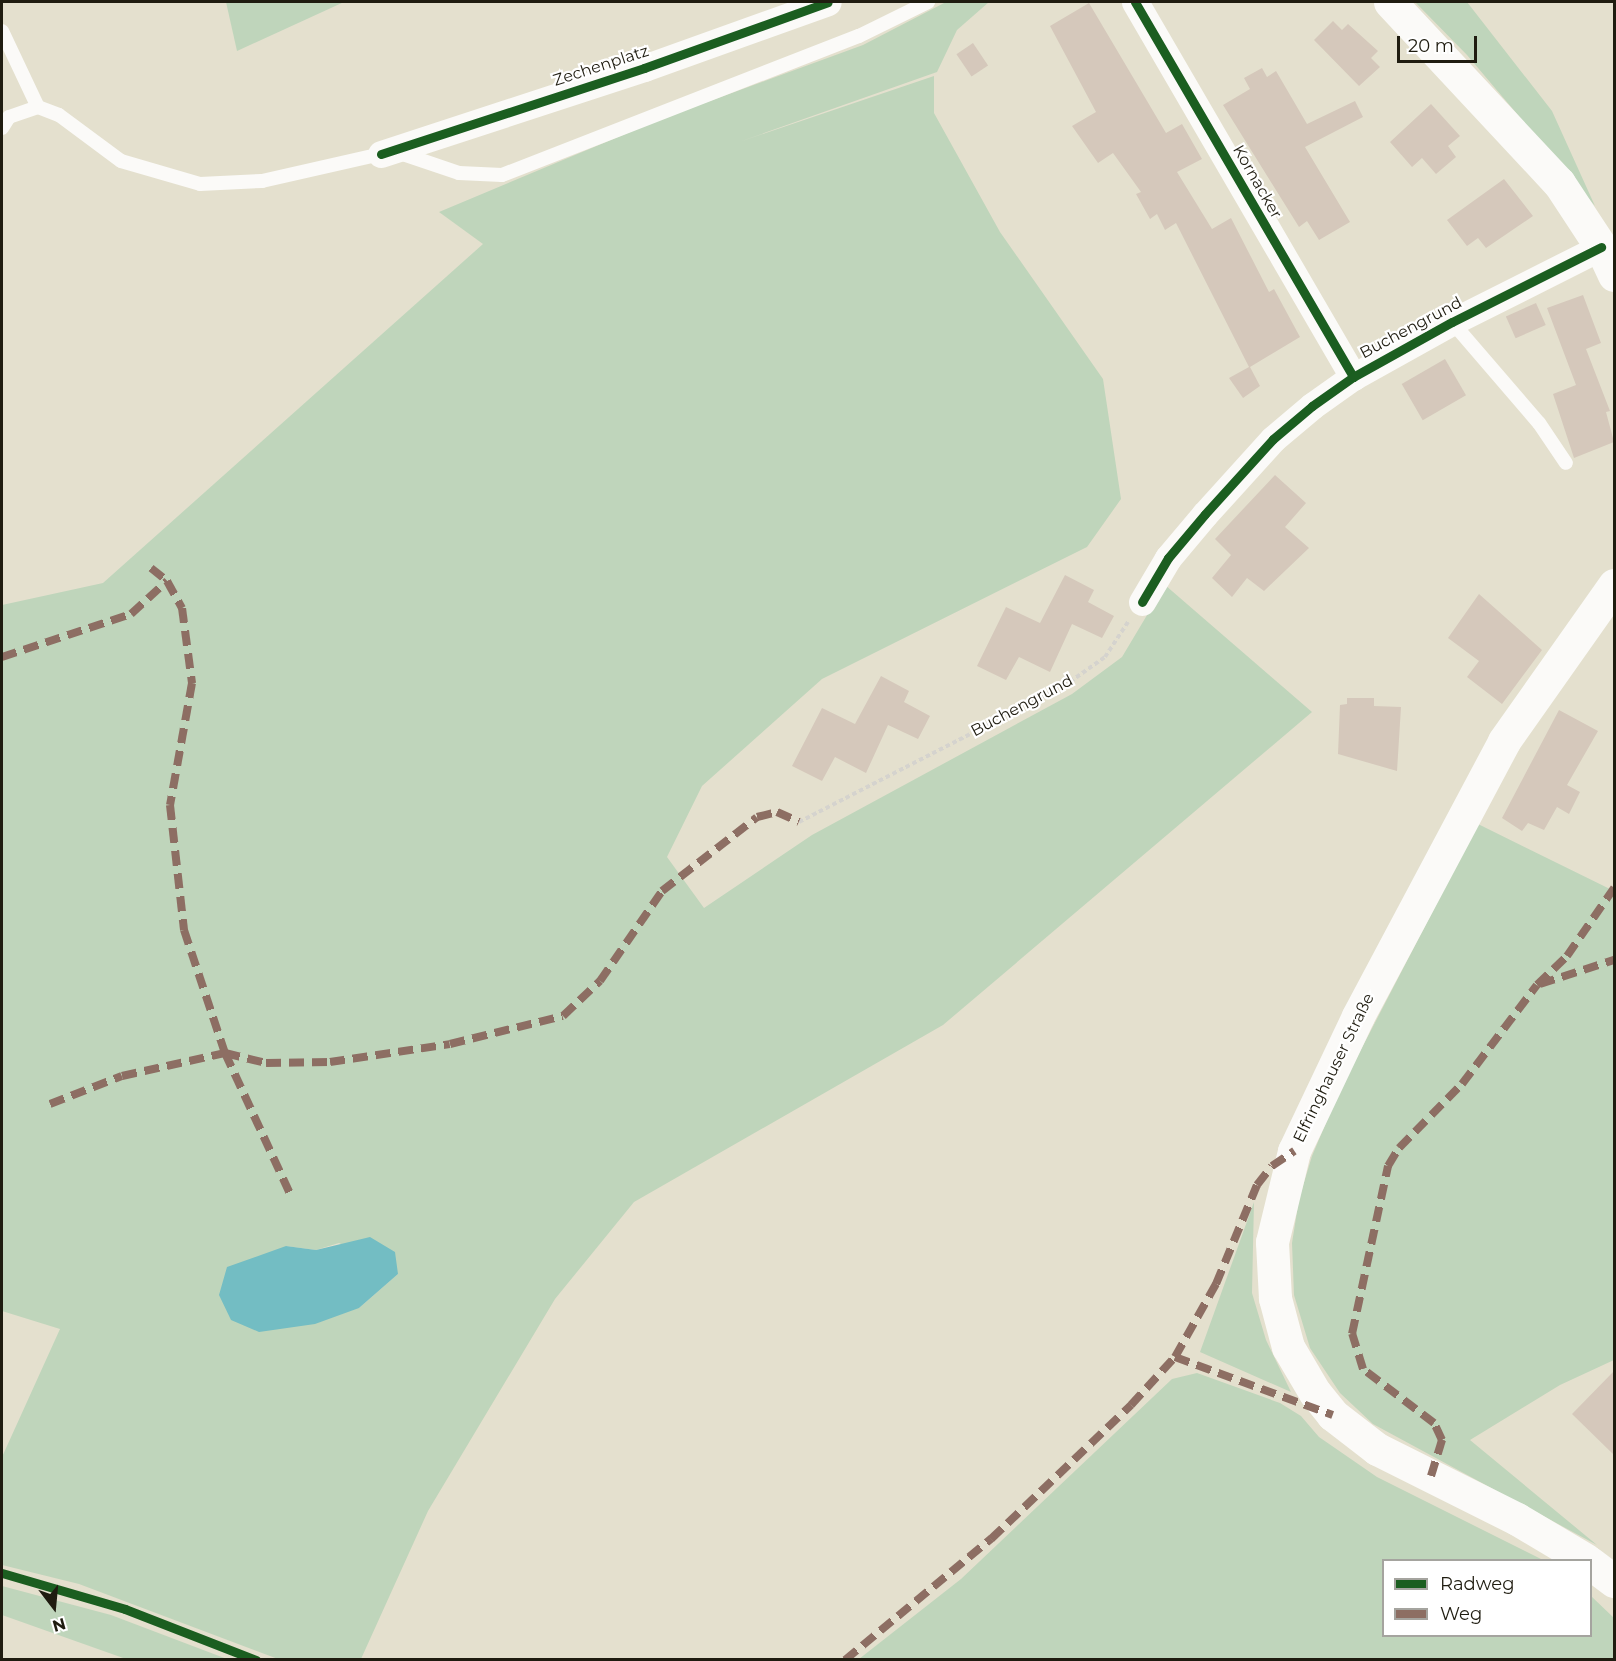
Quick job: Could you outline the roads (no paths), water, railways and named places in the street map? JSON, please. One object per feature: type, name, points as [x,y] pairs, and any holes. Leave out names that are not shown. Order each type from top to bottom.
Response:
[{"type":"main road","points":[[1390,2],[1559,183],[1608,261]]},
{"type":"main road","name":"Elfringhauser Straße","points":[[1585,1559],[1517,1519],[1377,1449],[1334,1414],[1315,1394],[1288,1347],[1275,1298],[1272,1242],[1294,1151],[1358,1016],[1504,741],[1614,585]]},
{"type":"main road","points":[[1592,1564],[1614,1581]]},
{"type":"street","name":"Zechenplatz","points":[[387,152],[644,68],[828,2]]},
{"type":"street","name":"Kornacker","points":[[1136,2],[1353,377]]},
{"type":"street","name":"Buchengrund","points":[[1142,602],[1168,558],[1273,439],[1353,377],[1452,322],[1608,261]]},
{"type":"lane","points":[[387,152],[459,173],[502,175],[858,36],[928,2]]},
{"type":"lane","points":[[2,31],[38,107],[9,117],[2,128]]},
{"type":"lane","name":"Zechenplatz","points":[[38,107],[60,115],[121,161],[200,184],[262,181],[387,152]]},
{"type":"lane","points":[[1452,322],[1539,423],[1566,463]]},
{"type":"water","points":[[370,1237],[395,1252],[398,1274],[359,1308],[315,1324],[259,1332],[231,1320],[219,1295],[227,1267],[286,1246],[316,1250]]}]
